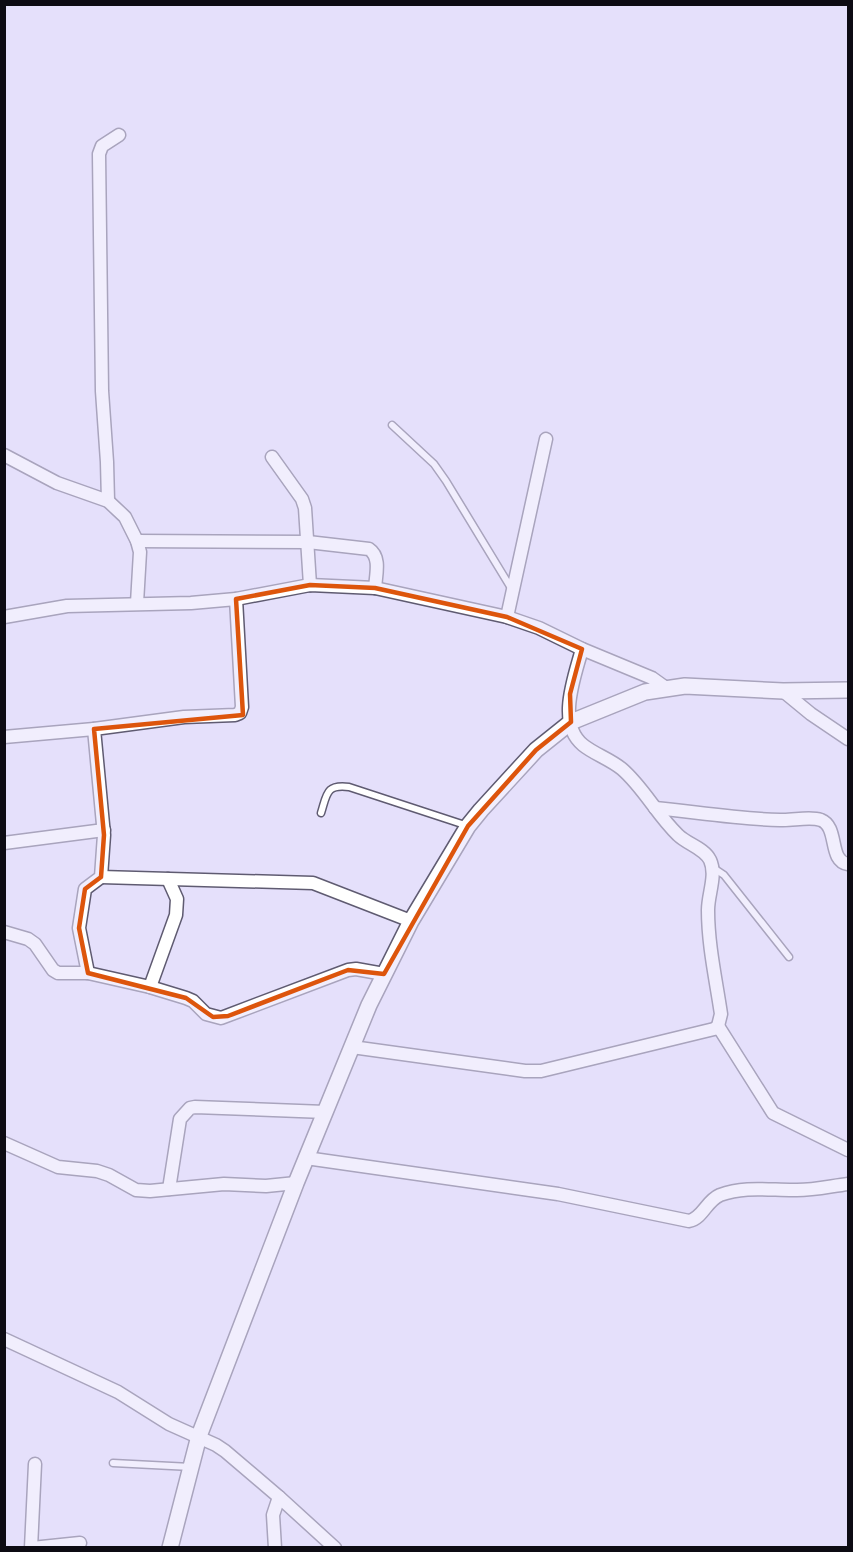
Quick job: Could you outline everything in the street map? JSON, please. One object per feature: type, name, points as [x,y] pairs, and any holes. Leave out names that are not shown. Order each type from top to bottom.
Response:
[{"type":"street","points":[[108,501],[102,391],[99,154],[102,146],[119,135]]},
{"type":"street","points":[[507,617],[546,439]]},
{"type":"street","points":[[4,455],[57,483],[108,501],[125,517],[140,552],[137,603]]},
{"type":"street","points":[[272,457],[302,499],[307,519],[310,585]]},
{"type":"street","points":[[137,542],[308,542],[369,549],[377,559],[375,588]]},
{"type":"street","points":[[4,617],[67,606],[191,603],[236,599],[310,585],[375,588],[507,617],[538,628],[652,678],[666,688]]},
{"type":"street","points":[[4,737],[94,729],[184,717],[235,715],[243,707],[236,599]]},
{"type":"street","points":[[582,649],[570,694],[571,722],[575,736],[582,744],[621,768],[680,836],[706,854],[712,867],[708,927],[721,1014],[718,1026],[772,1113],[849,1150]]},
{"type":"street","points":[[170,1548],[198,1437],[306,1158],[384,974],[411,921],[468,826],[536,750],[571,722],[645,692],[685,686],[783,691],[849,690]]},
{"type":"street","points":[[783,691],[811,714],[849,739]]},
{"type":"street","points":[[94,729],[104,830],[101,877]]},
{"type":"street","points":[[655,808],[779,820],[817,819],[824,821],[830,827],[838,856],[841,861],[849,864]]},
{"type":"street","points":[[4,843],[104,830]]},
{"type":"street","points":[[88,974],[79,928],[85,889],[101,877],[313,883],[411,921]]},
{"type":"street","points":[[150,987],[176,915],[177,899],[168,879]]},
{"type":"street","points":[[4,932],[28,939],[35,944],[53,970],[58,973],[88,974],[150,987],[193,1001],[206,1014],[220,1018],[348,970],[356,969],[384,974]]},
{"type":"street","points":[[352,1047],[532,1072],[691,1035],[718,1026]]},
{"type":"street","points":[[169,1189],[180,1119],[190,1108],[325,1112]]},
{"type":"street","points":[[4,1143],[58,1167],[109,1174],[136,1190],[224,1184],[266,1186],[296,1183]]},
{"type":"street","points":[[306,1158],[558,1194],[689,1221],[699,1217],[712,1199],[747,1189],[803,1190],[849,1184]]},
{"type":"street","points":[[4,1339],[118,1392],[170,1424],[225,1451],[335,1548]]},
{"type":"street","points":[[35,1464],[31,1548],[80,1543]]},
{"type":"street","points":[[274,1548],[273,1515],[279,1497]]},
{"type":"lane","points":[[392,425],[434,464],[512,590]]},
{"type":"lane","points":[[321,813],[328,791],[332,787],[339,786],[349,787],[468,826]]},
{"type":"lane","points":[[712,867],[724,875],[789,957]]},
{"type":"lane","points":[[113,1463],[192,1467]]},
{"type":"highlighted area","points":[[310,585],[375,588],[507,617],[582,649],[570,694],[571,722],[536,750],[468,826],[384,974],[348,970],[228,1016],[213,1017],[186,998],[88,973],[79,928],[85,889],[101,877],[104,835],[94,729],[243,715],[236,599]]}]
